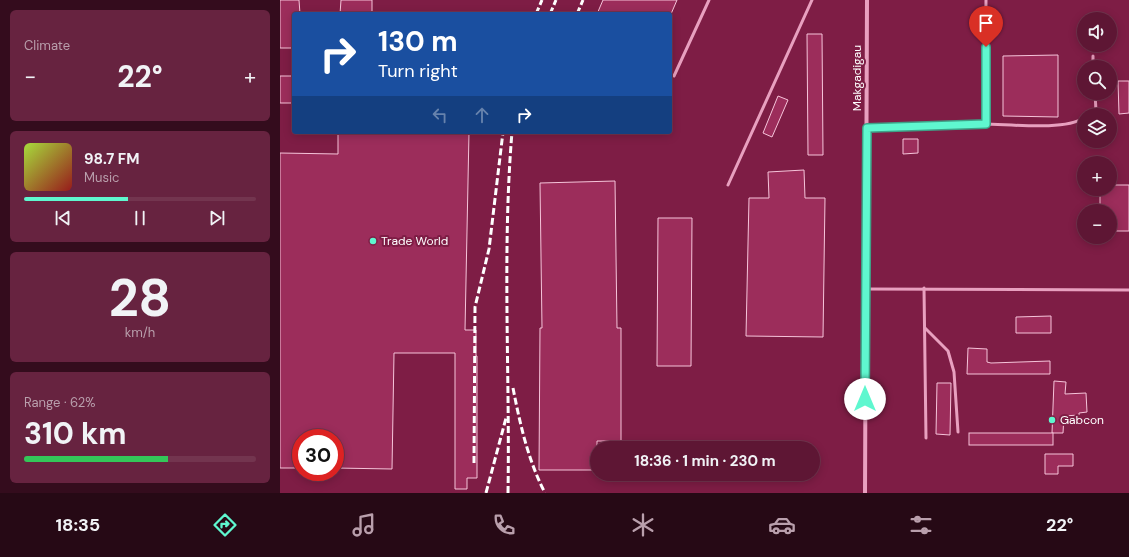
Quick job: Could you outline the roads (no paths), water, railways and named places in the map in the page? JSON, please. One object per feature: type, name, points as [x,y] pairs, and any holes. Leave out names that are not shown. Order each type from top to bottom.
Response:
[{"type":"street","name":"Makgadigau","points":[[865,493],[867,0]]},
{"type":"lane","points":[[674,76],[709,0]]},
{"type":"lane","points":[[728,185],[812,0]]},
{"type":"lane","points":[[986,0],[986,124]]},
{"type":"lane","points":[[867,128],[986,124],[1055,125],[1077,121]]},
{"type":"lane","points":[[865,289],[924,288],[1129,290]]},
{"type":"lane","points":[[924,288],[926,438]]},
{"type":"lane","points":[[925,328],[948,351],[954,372],[958,432]]},
{"type":"railway","points":[[537,12],[542,0]]},
{"type":"railway","points":[[551,12],[556,0]]},
{"type":"railway","points":[[578,12],[583,0]]},
{"type":"railway","points":[[474,463],[475,307],[489,249],[503,134]]},
{"type":"railway","points":[[508,493],[507,222],[512,134]]},
{"type":"railway","points":[[513,388],[529,455],[545,493]]},
{"type":"railway","points":[[486,493],[506,418]]},
{"type":"place","name":"Trade World","points":[[373,241]]},
{"type":"place","name":"Gabcon","points":[[1052,420]]}]
